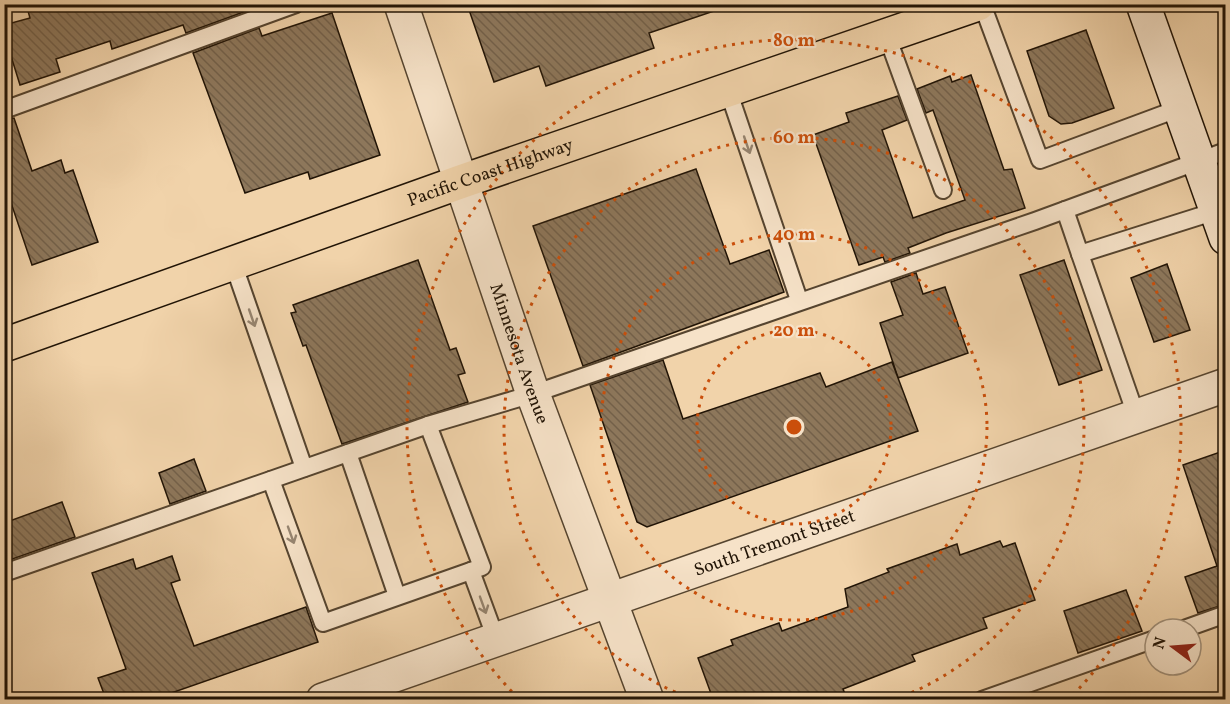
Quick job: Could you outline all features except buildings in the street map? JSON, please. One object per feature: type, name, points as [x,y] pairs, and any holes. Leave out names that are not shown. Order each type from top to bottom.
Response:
[{"type":"main road","name":"Pacific Coast Highway","points":[[4,345],[463,181],[978,4]]},
{"type":"street","name":"Minnesota Avenue","points":[[402,4],[533,394],[647,699]]},
{"type":"street","points":[[1143,4],[1180,108],[1212,156],[1221,225]]},
{"type":"street","name":"South Tremont Street","points":[[323,699],[1226,385]]},
{"type":"lane","points":[[4,110],[296,4]]},
{"type":"lane","points":[[982,4],[1040,160],[1180,108]]},
{"type":"lane","points":[[887,36],[943,190]]},
{"type":"lane","points":[[728,90],[800,300]]},
{"type":"lane","points":[[4,573],[428,425],[533,394],[1065,210],[1212,156]]},
{"type":"lane","points":[[1065,210],[1137,415]]},
{"type":"lane","points":[[1080,254],[1221,225]]},
{"type":"lane","points":[[233,263],[304,468]]},
{"type":"lane","points":[[271,480],[323,623],[482,567],[428,425]]},
{"type":"lane","points":[[348,453],[397,596]]},
{"type":"lane","points":[[471,571],[496,639]]},
{"type":"lane","points":[[1203,622],[1226,614]]},
{"type":"lane","points":[[982,699],[1143,643]]}]
